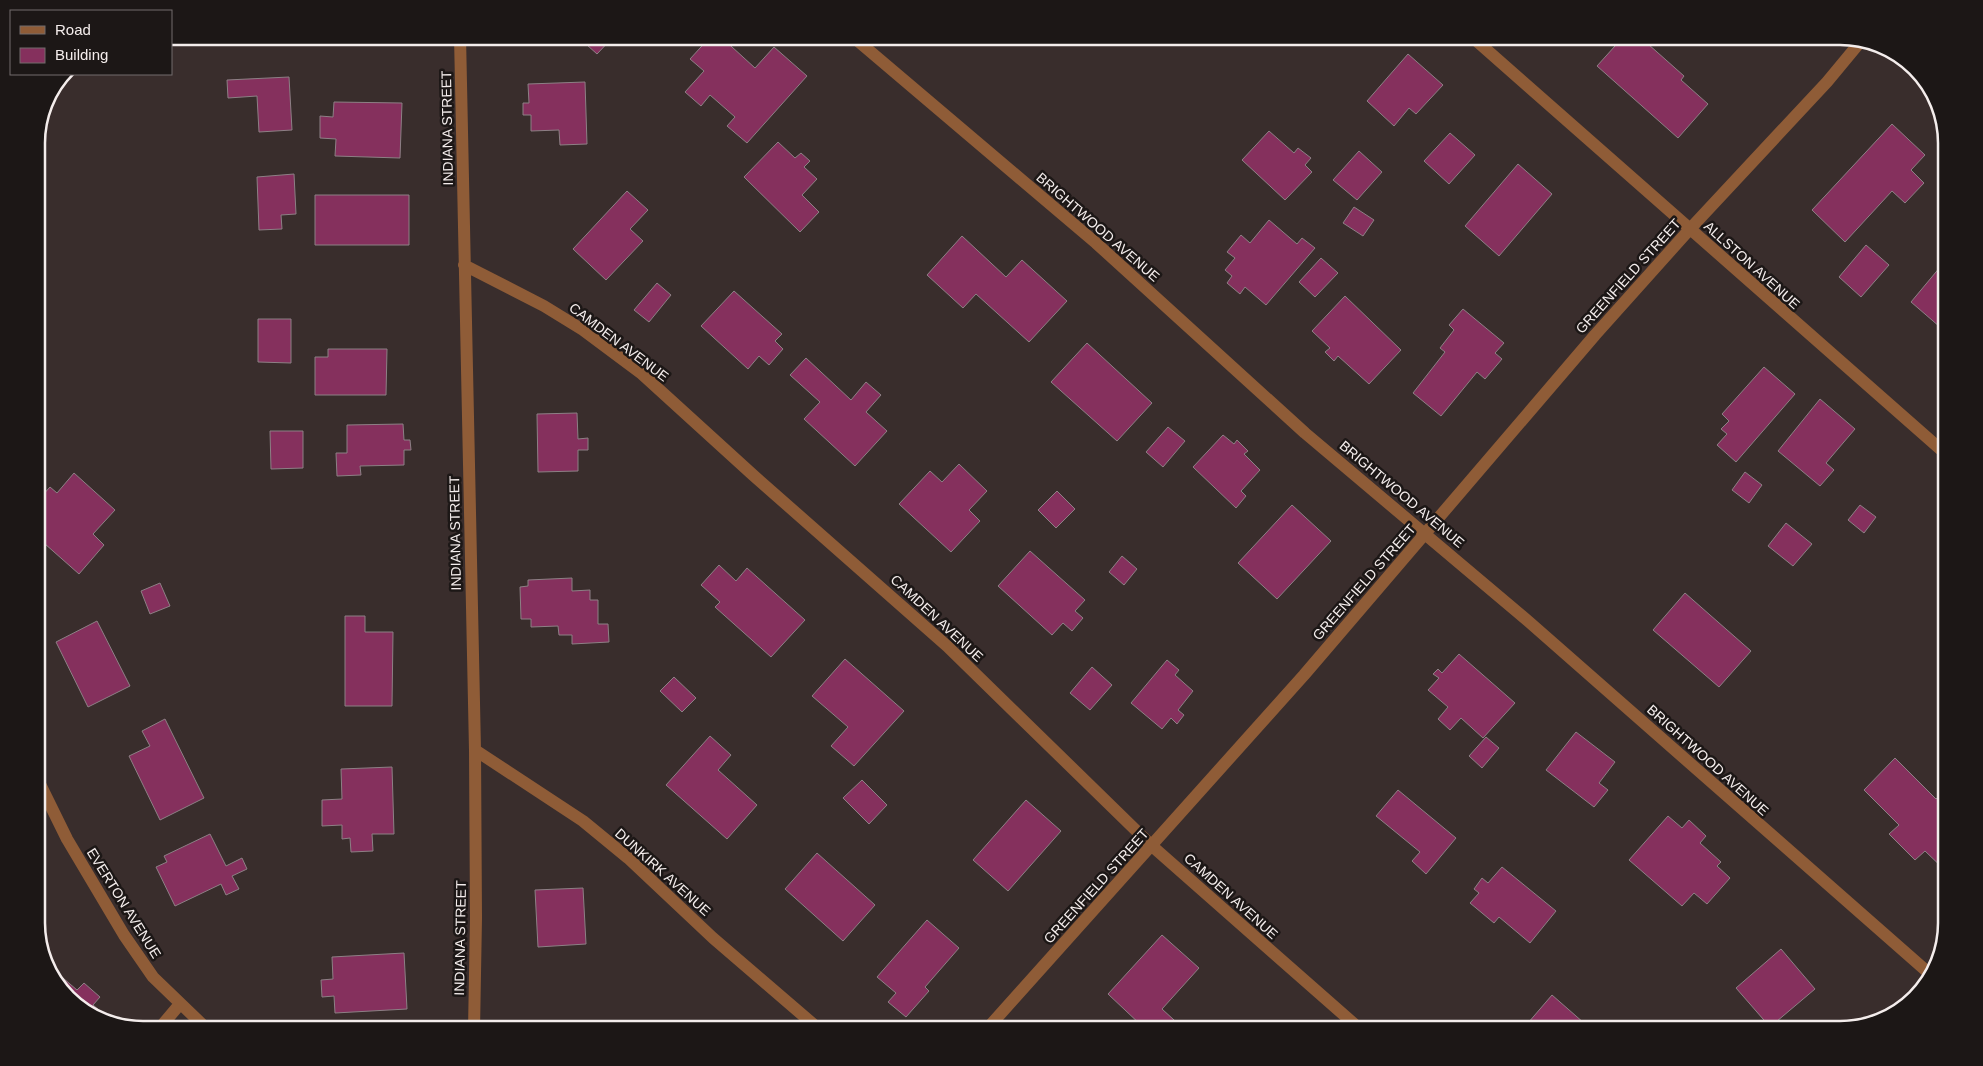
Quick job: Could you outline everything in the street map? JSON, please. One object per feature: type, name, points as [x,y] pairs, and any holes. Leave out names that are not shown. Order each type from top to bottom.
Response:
[{"type":"street","name":"INDIANA STREET","points":[[460,45],[475,750],[476,918],[474,1021]]},
{"type":"street","name":"BRIGHTWOOD AVENUE","points":[[863,45],[1096,243],[1305,432],[1426,533],[1926,971]]},
{"type":"street","name":"ALLSTON AVENUE","points":[[1481,45],[1938,448]]},
{"type":"street","name":"GREENFIELD STREET","points":[[994,1021],[1152,846],[1426,533],[1513,429],[1690,230],[1827,82],[1856,47]]},
{"type":"street","name":"CAMDEN AVENUE","points":[[464,265],[544,306],[583,330],[642,374],[947,646],[1152,846],[1351,1021]]},
{"type":"street","name":"DUNKIRK AVENUE","points":[[475,750],[583,821],[628,858],[713,938],[810,1021]]},
{"type":"street","name":"EVERTON AVENUE","points":[[45,794],[67,839],[124,935],[153,977],[198,1021]]},
{"type":"street","points":[[166,1021],[180,1004]]},
{"type":"building","points":[[587,45],[606,45],[597,54]]},
{"type":"building","points":[[703,45],[730,45],[755,68],[774,47],[807,76],[747,143],[727,126],[735,117],[710,95],[701,106],[685,92],[704,71],[690,59]]},
{"type":"building","points":[[1616,45],[1649,45],[1684,76],[1681,80],[1708,104],[1678,138],[1597,66]]},
{"type":"building","points":[[1408,54],[1443,85],[1416,114],[1409,108],[1394,126],[1367,101]]},
{"type":"building","points":[[289,77],[292,130],[259,132],[257,96],[228,98],[227,80]]},
{"type":"building","points":[[585,82],[587,144],[560,145],[559,130],[531,131],[531,115],[523,115],[523,103],[529,103],[528,84]]},
{"type":"building","points":[[334,102],[402,103],[400,158],[335,156],[336,139],[320,138],[320,116],[333,117]]},
{"type":"building","points":[[1892,124],[1925,155],[1911,170],[1924,183],[1905,203],[1892,191],[1845,242],[1812,210]]},
{"type":"building","points":[[1269,131],[1294,153],[1298,148],[1311,158],[1305,165],[1312,172],[1285,200],[1242,160]]},
{"type":"building","points":[[1450,133],[1475,155],[1449,184],[1424,161]]},
{"type":"building","points":[[778,142],[795,158],[801,153],[810,161],[804,167],[817,179],[802,195],[819,212],[800,232],[744,177]]},
{"type":"building","points":[[1359,151],[1382,172],[1357,200],[1333,180]]},
{"type":"building","points":[[1518,164],[1552,194],[1499,256],[1465,226]]},
{"type":"building","points":[[294,174],[296,214],[281,215],[282,229],[259,230],[257,177]]},
{"type":"building","points":[[627,191],[648,210],[630,229],[643,241],[606,280],[573,249]]},
{"type":"building","points":[[315,195],[409,195],[409,245],[315,245]]},
{"type":"building","points":[[1354,207],[1374,220],[1363,236],[1343,223]]},
{"type":"building","points":[[1269,220],[1297,244],[1302,238],[1315,248],[1266,305],[1245,287],[1240,294],[1227,283],[1232,276],[1225,270],[1235,258],[1227,252],[1241,235],[1250,243]]},
{"type":"building","points":[[962,236],[1006,277],[1022,260],[1067,301],[1029,342],[976,294],[963,308],[927,275]]},
{"type":"building","points":[[1866,245],[1889,265],[1861,297],[1839,277]]},
{"type":"building","points":[[1321,258],[1338,273],[1315,297],[1299,282]]},
{"type":"building","points":[[1938,270],[1938,325],[1911,302]]},
{"type":"building","points":[[657,283],[671,295],[649,322],[634,310]]},
{"type":"building","points":[[734,291],[782,334],[775,341],[783,349],[769,365],[759,356],[748,369],[701,326]]},
{"type":"building","points":[[1345,296],[1401,350],[1369,384],[1338,356],[1334,361],[1325,352],[1330,348],[1312,331]]},
{"type":"building","points":[[1463,309],[1504,343],[1495,353],[1502,359],[1485,379],[1477,372],[1441,416],[1413,393],[1445,352],[1440,348],[1454,330],[1449,325]]},
{"type":"building","points":[[258,319],[291,319],[291,363],[258,362]]},
{"type":"building","points":[[1087,343],[1152,403],[1117,441],[1051,382]]},
{"type":"building","points":[[328,349],[387,349],[386,395],[315,395],[315,357],[328,357]]},
{"type":"building","points":[[806,358],[851,400],[866,382],[881,395],[866,412],[887,431],[855,466],[804,419],[820,402],[790,375]]},
{"type":"building","points":[[1764,367],[1795,394],[1736,462],[1717,445],[1727,434],[1721,429],[1729,421],[1722,414]]},
{"type":"building","points":[[1820,399],[1855,429],[1826,463],[1834,470],[1820,486],[1778,451]]},
{"type":"building","points":[[577,413],[578,439],[588,438],[588,450],[578,450],[578,471],[538,472],[537,414]]},
{"type":"building","points":[[403,424],[404,440],[410,440],[411,450],[404,450],[404,465],[360,466],[361,475],[337,476],[336,453],[347,453],[347,425]]},
{"type":"building","points":[[1168,427],[1185,441],[1163,467],[1146,452]]},
{"type":"building","points":[[270,431],[303,431],[303,468],[271,469]]},
{"type":"building","points":[[1223,435],[1234,444],[1237,440],[1248,451],[1244,454],[1260,470],[1241,491],[1246,496],[1236,508],[1193,467]]},
{"type":"building","points":[[959,464],[987,491],[969,510],[980,521],[951,552],[899,504],[930,471],[942,482]]},
{"type":"building","points":[[1745,472],[1762,485],[1749,503],[1732,490]]},
{"type":"building","points":[[74,473],[115,510],[93,534],[104,545],[79,574],[45,544],[45,492],[50,487],[57,493]]},
{"type":"building","points":[[1057,491],[1075,509],[1056,528],[1038,510]]},
{"type":"building","points":[[1292,505],[1331,541],[1277,599],[1238,563]]},
{"type":"building","points":[[1860,505],[1876,517],[1864,533],[1848,520]]},
{"type":"building","points":[[1786,523],[1812,544],[1793,566],[1768,546]]},
{"type":"building","points":[[1030,551],[1085,600],[1075,611],[1083,618],[1072,631],[1063,623],[1052,635],[998,586]]},
{"type":"building","points":[[1122,556],[1137,569],[1124,585],[1109,572]]},
{"type":"building","points":[[719,565],[736,581],[747,568],[805,620],[771,657],[715,607],[720,602],[701,585]]},
{"type":"building","points":[[572,578],[572,591],[590,590],[590,600],[598,600],[598,624],[608,624],[609,642],[572,644],[572,635],[559,635],[558,626],[531,627],[531,619],[521,619],[520,587],[528,586],[528,580]]},
{"type":"building","points":[[160,583],[170,606],[150,614],[141,591]]},
{"type":"building","points":[[1685,593],[1751,651],[1719,687],[1653,630]]},
{"type":"building","points":[[345,616],[365,616],[365,632],[393,632],[392,706],[345,706]]},
{"type":"building","points":[[97,621],[130,686],[88,707],[56,642]]},
{"type":"building","points":[[1459,654],[1515,703],[1483,738],[1461,718],[1450,730],[1438,719],[1448,707],[1428,690],[1439,678],[1433,674],[1438,669],[1442,673]]},
{"type":"building","points":[[845,659],[904,711],[854,766],[831,746],[848,727],[812,696]]},
{"type":"building","points":[[1167,660],[1179,670],[1175,675],[1193,691],[1178,710],[1184,715],[1177,724],[1171,718],[1162,729],[1131,703]]},
{"type":"building","points":[[1092,667],[1112,685],[1090,710],[1070,693]]},
{"type":"building","points":[[674,677],[696,698],[682,712],[660,691]]},
{"type":"building","points":[[165,719],[204,798],[160,820],[129,756],[150,746],[142,731]]},
{"type":"building","points":[[1576,732],[1615,762],[1599,783],[1608,790],[1594,807],[1546,770]]},
{"type":"building","points":[[710,736],[731,755],[718,770],[757,805],[727,839],[666,785]]},
{"type":"building","points":[[1486,737],[1499,748],[1482,768],[1469,756]]},
{"type":"building","points":[[1895,758],[1936,799],[1938,797],[1938,863],[1925,851],[1915,860],[1889,834],[1899,825],[1864,790]]},
{"type":"building","points":[[392,767],[394,834],[372,834],[373,851],[351,852],[350,838],[342,839],[342,825],[322,826],[322,800],[342,799],[341,769]]},
{"type":"building","points":[[862,780],[887,805],[869,824],[843,798]]},
{"type":"building","points":[[1398,790],[1456,838],[1426,874],[1412,861],[1420,852],[1376,816]]},
{"type":"building","points":[[1026,800],[1061,831],[1008,891],[973,860]]},
{"type":"building","points":[[1668,816],[1682,828],[1689,820],[1706,836],[1700,843],[1721,862],[1717,866],[1730,878],[1707,904],[1694,893],[1682,906],[1629,860]]},
{"type":"building","points":[[210,834],[226,866],[242,858],[247,869],[232,876],[239,889],[226,895],[221,884],[175,906],[156,867],[167,862],[164,856]]},
{"type":"building","points":[[817,853],[875,905],[843,941],[785,889]]},
{"type":"building","points":[[1502,867],[1556,911],[1530,943],[1499,917],[1494,923],[1470,903],[1479,893],[1474,889],[1482,878],[1488,883]]},
{"type":"building","points":[[583,888],[586,944],[538,947],[535,890]]},
{"type":"building","points":[[927,920],[959,948],[925,987],[929,991],[906,1017],[888,1002],[896,993],[877,977]]},
{"type":"building","points":[[1162,935],[1199,968],[1162,1009],[1175,1021],[1137,1021],[1108,994]]},
{"type":"building","points":[[1781,949],[1815,989],[1777,1021],[1765,1021],[1736,988]]},
{"type":"building","points":[[404,953],[407,1009],[335,1013],[334,996],[322,997],[321,980],[333,979],[332,957]]},
{"type":"building","points":[[63,978],[77,990],[84,983],[100,997],[93,1005],[99,1010],[88,1005],[78,997],[62,979]]},
{"type":"building","points":[[1552,995],[1582,1021],[1530,1021]]}]
